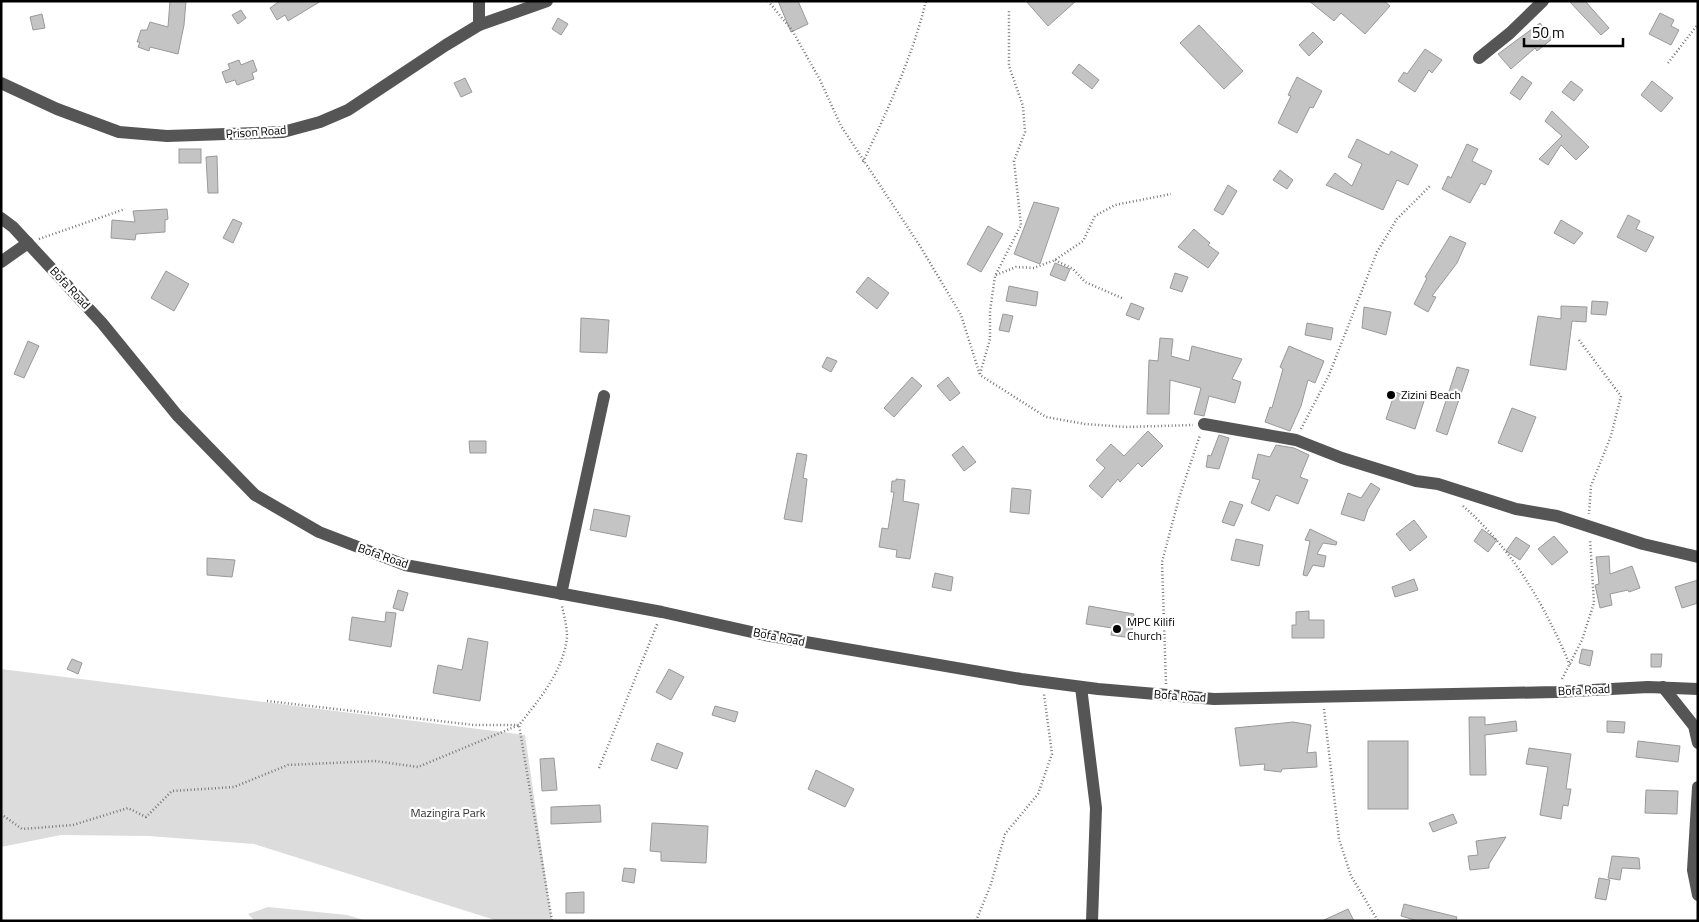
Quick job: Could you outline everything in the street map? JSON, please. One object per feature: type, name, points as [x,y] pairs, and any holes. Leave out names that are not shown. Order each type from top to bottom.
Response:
[{"type":"street","points":[[479,26],[480,1]]},
{"type":"street","name":"Prison Road","points":[[1,83],[57,109],[119,132],[167,136],[283,132],[320,122],[348,110],[446,45],[479,26],[547,1]]},
{"type":"street","points":[[1479,58],[1510,33],[1543,1]]},
{"type":"street","name":"Bofa Road","points":[[1,218],[28,243],[102,323],[177,415],[254,495],[320,532],[405,565],[662,612],[765,635],[1081,687],[1214,698],[1556,692],[1663,687],[1698,689]]},
{"type":"street","points":[[1,262],[28,243]]},
{"type":"street","points":[[561,594],[604,396]]},
{"type":"street","points":[[1204,424],[1296,440],[1379,470],[1416,481],[1438,484],[1516,509],[1557,516],[1589,528],[1643,544],[1698,557]]},
{"type":"street","points":[[1081,687],[1096,808],[1092,921]]},
{"type":"street","points":[[1663,687],[1694,726],[1698,743]]},
{"type":"street","points":[[1698,787],[1693,870],[1698,895]]},
{"type":"path","points":[[768,1],[792,30],[820,80],[841,126],[920,246],[961,315],[980,375],[1046,417],[1085,424],[1126,427],[1168,427],[1204,424],[1179,498],[1162,562],[1166,695]]},
{"type":"path","points":[[864,162],[897,90],[918,33],[926,1]]},
{"type":"path","points":[[980,375],[990,339],[990,311],[995,276],[1021,225],[1014,161],[1025,132],[1023,106],[1008,66],[1009,11]]},
{"type":"path","points":[[1668,63],[1698,24]]},
{"type":"path","points":[[1296,440],[1329,375],[1378,252],[1397,219],[1430,186]]},
{"type":"path","points":[[995,276],[1016,267],[1034,268],[1055,260],[1084,241],[1095,216],[1115,205],[1171,194]]},
{"type":"path","points":[[28,243],[125,209]]},
{"type":"path","points":[[1055,260],[1072,269],[1085,282],[1124,300]]},
{"type":"path","points":[[1556,692],[1582,640],[1594,603],[1593,561],[1589,528],[1591,486],[1611,436],[1621,396],[1579,340]]},
{"type":"path","points":[[1458,501],[1490,530],[1532,587],[1557,634],[1570,665]]},
{"type":"path","points":[[1,814],[22,829],[73,825],[128,808],[146,817],[172,791],[234,786],[288,765],[375,761],[418,767],[519,725],[538,700],[560,664],[567,636],[561,594]]},
{"type":"path","points":[[599,768],[662,612]]},
{"type":"path","points":[[976,921],[991,884],[1004,834],[1038,794],[1052,754],[1042,682]]},
{"type":"path","points":[[1322,697],[1339,839],[1351,876],[1378,921]]},
{"type":"path","points":[[267,701],[474,725],[519,725]]},
{"type":"path","points":[[519,725],[552,921]]},
{"type":"green space","name":"Mazingira Park","points":[[1,669],[525,735],[552,921],[498,921],[254,844],[149,836],[61,835],[1,847]]},
{"type":"green space","points":[[268,907],[347,915],[367,921],[255,921],[248,914]]},
{"type":"building","points":[[170,1],[186,1],[184,25],[178,54],[150,47],[149,51],[138,47],[140,42],[137,42],[141,30],[147,30],[150,22],[168,27]]},
{"type":"building","points":[[280,1],[321,1],[288,21],[285,15],[277,20],[270,8]]},
{"type":"building","points":[[778,1],[798,1],[808,24],[791,32]]},
{"type":"building","points":[[1026,1],[1076,1],[1048,26]]},
{"type":"building","points":[[1309,1],[1384,1],[1390,6],[1365,34],[1341,13],[1334,21]]},
{"type":"building","points":[[1569,1],[1585,1],[1609,28],[1601,35]]},
{"type":"building","points":[[241,10],[246,18],[238,24],[232,15]]},
{"type":"building","points":[[1660,13],[1674,20],[1671,26],[1679,30],[1671,45],[1649,34]]},
{"type":"building","points":[[42,14],[45,28],[33,30],[30,17]]},
{"type":"building","points":[[558,18],[568,24],[561,35],[552,29]]},
{"type":"building","points":[[1540,23],[1552,39],[1537,51],[1535,48],[1511,69],[1498,54]]},
{"type":"building","points":[[1199,25],[1243,71],[1224,89],[1180,43]]},
{"type":"building","points":[[1313,32],[1323,42],[1309,56],[1299,45]]},
{"type":"building","points":[[1425,49],[1442,60],[1432,73],[1429,70],[1415,92],[1398,81],[1404,72],[1407,74]]},
{"type":"building","points":[[239,60],[241,65],[253,60],[257,71],[252,73],[254,79],[237,85],[235,80],[226,83],[222,72],[230,69],[228,64]]},
{"type":"building","points":[[1079,64],[1099,80],[1092,89],[1072,73]]},
{"type":"building","points":[[1522,76],[1532,83],[1520,100],[1510,93]]},
{"type":"building","points":[[1297,77],[1322,91],[1313,108],[1310,107],[1297,133],[1278,123],[1291,96],[1288,95]]},
{"type":"building","points":[[465,78],[472,92],[461,97],[454,83]]},
{"type":"building","points":[[1571,81],[1583,90],[1574,101],[1562,92]]},
{"type":"building","points":[[1652,81],[1673,98],[1661,112],[1641,95]]},
{"type":"building","points":[[1552,111],[1589,147],[1576,160],[1561,145],[1548,165],[1539,159],[1562,136],[1545,121]]},
{"type":"building","points":[[1357,139],[1389,155],[1391,151],[1418,165],[1408,185],[1397,180],[1383,210],[1326,185],[1335,173],[1352,186],[1362,164],[1348,157]]},
{"type":"building","points":[[1467,144],[1478,149],[1472,161],[1492,171],[1485,185],[1481,183],[1470,203],[1442,189],[1448,176],[1451,178]]},
{"type":"building","points":[[179,149],[201,149],[201,163],[179,163]]},
{"type":"building","points":[[217,156],[218,193],[208,193],[206,157]]},
{"type":"building","points":[[1280,170],[1293,180],[1287,189],[1273,180]]},
{"type":"building","points":[[1228,185],[1237,191],[1223,215],[1214,210]]},
{"type":"building","points":[[1034,202],[1059,208],[1040,264],[1014,254]]},
{"type":"building","points":[[167,209],[168,219],[165,220],[165,232],[136,234],[135,240],[111,238],[112,220],[135,222],[133,211]]},
{"type":"building","points":[[1628,215],[1640,221],[1636,229],[1654,237],[1646,252],[1617,237]]},
{"type":"building","points":[[233,219],[242,223],[233,243],[223,238]]},
{"type":"building","points":[[1561,220],[1583,233],[1574,244],[1554,233]]},
{"type":"building","points":[[988,226],[1003,234],[981,272],[967,264]]},
{"type":"building","points":[[1194,229],[1210,243],[1208,245],[1219,253],[1208,268],[1178,247]]},
{"type":"building","points":[[1450,236],[1466,243],[1457,263],[1432,296],[1436,297],[1428,312],[1414,304],[1427,278],[1425,277]]},
{"type":"building","points":[[1055,263],[1070,269],[1065,281],[1050,275]]},
{"type":"building","points":[[166,271],[189,284],[174,311],[151,298]]},
{"type":"building","points":[[1175,273],[1188,277],[1182,292],[1170,288]]},
{"type":"building","points":[[868,277],[889,293],[877,309],[856,292]]},
{"type":"building","points":[[1009,286],[1038,292],[1036,306],[1006,301]]},
{"type":"building","points":[[1592,301],[1608,302],[1606,315],[1591,314]]},
{"type":"building","points":[[1131,303],[1144,308],[1139,320],[1126,315]]},
{"type":"building","points":[[1561,306],[1587,307],[1586,322],[1572,321],[1566,370],[1530,365],[1538,316],[1561,319]]},
{"type":"building","points":[[1364,307],[1391,312],[1386,335],[1362,328]]},
{"type":"building","points":[[1003,314],[1013,316],[1009,332],[999,330]]},
{"type":"building","points":[[581,318],[609,320],[607,353],[580,352]]},
{"type":"building","points":[[1307,323],[1333,328],[1331,340],[1305,335]]},
{"type":"building","points":[[1160,338],[1173,339],[1171,356],[1189,361],[1192,346],[1242,359],[1232,379],[1241,382],[1235,403],[1209,396],[1204,416],[1194,414],[1201,388],[1170,380],[1169,414],[1147,414],[1149,360],[1158,361]]},
{"type":"building","points":[[28,341],[39,346],[24,378],[14,374]]},
{"type":"building","points":[[1289,346],[1324,361],[1315,383],[1308,380],[1301,406],[1290,431],[1265,422],[1270,407],[1272,408],[1283,369],[1280,367]]},
{"type":"building","points":[[827,357],[837,361],[831,372],[822,367]]},
{"type":"building","points":[[1457,367],[1469,370],[1447,435],[1436,431]]},
{"type":"building","points":[[912,377],[922,386],[894,417],[884,408]]},
{"type":"building","points":[[948,377],[960,393],[950,401],[937,386]]},
{"type":"building","points":[[1395,392],[1424,401],[1415,429],[1386,419]]},
{"type":"building","points":[[1512,408],[1536,417],[1522,452],[1498,443]]},
{"type":"building","points":[[1148,431],[1163,446],[1142,467],[1138,463],[1120,482],[1118,479],[1102,498],[1089,486],[1105,468],[1096,460],[1111,444],[1124,456]]},
{"type":"building","points":[[1219,435],[1229,438],[1219,469],[1206,467],[1208,455],[1211,456]]},
{"type":"building","points":[[469,441],[486,441],[486,453],[470,453]]},
{"type":"building","points":[[1276,445],[1294,448],[1309,455],[1300,477],[1308,480],[1298,504],[1276,495],[1269,511],[1251,503],[1260,480],[1252,478],[1258,454],[1270,457]]},
{"type":"building","points":[[963,446],[976,462],[964,471],[952,455]]},
{"type":"building","points":[[797,453],[807,455],[803,478],[807,479],[802,522],[784,519]]},
{"type":"building","points":[[896,479],[905,480],[903,501],[919,504],[910,559],[896,557],[897,550],[879,547],[882,528],[888,529],[894,492],[891,492],[892,481],[896,481]]},
{"type":"building","points":[[1371,483],[1380,489],[1368,509],[1364,521],[1341,514],[1348,493],[1361,498]]},
{"type":"building","points":[[1012,488],[1031,490],[1029,514],[1010,512]]},
{"type":"building","points":[[1230,501],[1243,505],[1234,526],[1222,522]]},
{"type":"building","points":[[594,509],[630,516],[626,537],[590,530]]},
{"type":"building","points":[[1414,520],[1427,537],[1410,551],[1396,534]]},
{"type":"building","points":[[1310,529],[1337,542],[1336,545],[1323,543],[1317,554],[1326,556],[1324,567],[1313,565],[1307,576],[1303,575],[1310,541],[1305,540]]},
{"type":"building","points":[[1482,529],[1497,540],[1488,552],[1474,541]]},
{"type":"building","points":[[1554,536],[1568,552],[1552,565],[1538,549]]},
{"type":"building","points":[[1516,537],[1530,546],[1520,560],[1506,551]]},
{"type":"building","points":[[1236,539],[1263,545],[1259,566],[1231,560]]},
{"type":"building","points":[[1609,556],[1610,574],[1632,566],[1640,588],[1629,592],[1628,590],[1610,594],[1612,605],[1600,608],[1595,585],[1599,584],[1596,557]]},
{"type":"building","points":[[207,558],[235,560],[232,577],[207,575]]},
{"type":"building","points":[[935,573],[953,577],[951,591],[932,587]]},
{"type":"building","points":[[1414,579],[1418,590],[1395,597],[1392,587]]},
{"type":"building","points":[[1698,580],[1698,603],[1682,608],[1675,587]]},
{"type":"building","points":[[398,590],[408,593],[403,611],[393,608]]},
{"type":"building","points":[[1089,606],[1134,614],[1131,638],[1111,635],[1112,628],[1086,624]]},
{"type":"building","points":[[1309,611],[1309,620],[1324,620],[1324,638],[1292,638],[1292,625],[1296,625],[1296,612]]},
{"type":"building","points":[[386,612],[396,613],[391,647],[349,640],[352,617],[385,622]]},
{"type":"building","points":[[468,638],[488,642],[480,701],[433,693],[438,665],[462,670]]},
{"type":"building","points":[[1582,649],[1593,651],[1590,666],[1579,663]]},
{"type":"building","points":[[1651,654],[1662,654],[1661,667],[1651,667]]},
{"type":"building","points":[[72,659],[82,663],[78,674],[67,669]]},
{"type":"building","points":[[669,669],[684,677],[671,700],[656,692]]},
{"type":"building","points":[[715,706],[738,712],[735,722],[712,715]]},
{"type":"building","points":[[1469,717],[1485,717],[1485,725],[1516,721],[1517,731],[1485,735],[1486,775],[1470,775]]},
{"type":"building","points":[[1607,721],[1625,722],[1624,733],[1607,732]]},
{"type":"building","points":[[1293,722],[1311,725],[1307,753],[1316,752],[1317,767],[1282,769],[1281,772],[1264,770],[1265,764],[1240,766],[1235,728]]},
{"type":"building","points":[[1368,741],[1408,741],[1408,809],[1368,809]]},
{"type":"building","points":[[1638,741],[1680,746],[1678,762],[1636,757]]},
{"type":"building","points":[[657,743],[683,753],[677,769],[651,760]]},
{"type":"building","points":[[1529,748],[1571,754],[1566,789],[1571,789],[1568,806],[1563,805],[1561,819],[1540,815],[1548,767],[1526,764]]},
{"type":"building","points":[[554,758],[557,790],[542,791],[540,759]]},
{"type":"building","points":[[816,770],[854,789],[845,807],[808,789]]},
{"type":"building","points":[[1646,790],[1678,791],[1677,814],[1645,813]]},
{"type":"building","points":[[600,805],[601,822],[551,824],[551,807]]},
{"type":"building","points":[[1453,814],[1457,823],[1433,832],[1429,823]]},
{"type":"building","points":[[652,823],[708,826],[706,863],[661,861],[661,852],[650,851]]},
{"type":"building","points":[[1506,837],[1489,864],[1489,868],[1470,870],[1468,856],[1478,855],[1476,841]]},
{"type":"building","points":[[1612,856],[1639,858],[1640,869],[1622,868],[1620,880],[1608,878]]},
{"type":"building","points":[[624,868],[636,869],[634,883],[622,881]]},
{"type":"building","points":[[1599,878],[1610,880],[1606,900],[1595,898]]},
{"type":"building","points":[[584,892],[584,913],[566,913],[566,893]]},
{"type":"building","points":[[1404,904],[1457,917],[1456,921],[1418,921],[1401,916]]},
{"type":"building","points":[[1348,909],[1354,921],[1322,921]]},
{"type":"place","name":"Zizini Beach","points":[[1391,395]]},
{"type":"place","name":"MPC Kilifi Church","points":[[1117,629]]}]
